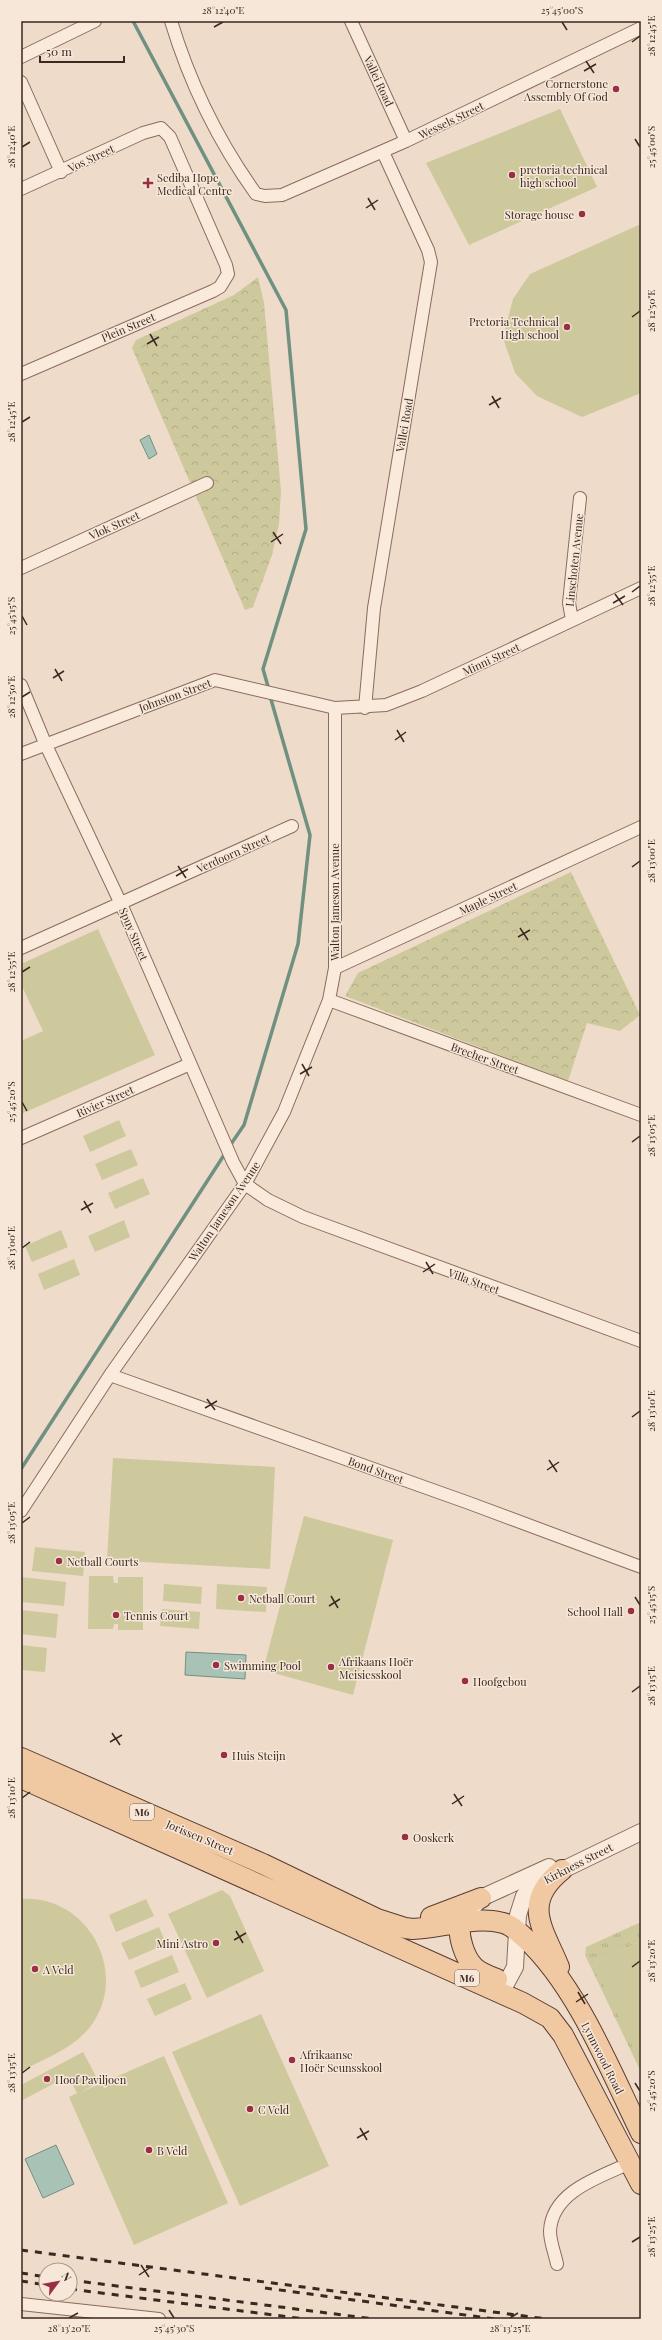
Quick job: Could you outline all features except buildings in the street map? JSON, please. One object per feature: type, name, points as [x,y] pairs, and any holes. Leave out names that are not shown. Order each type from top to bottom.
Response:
[{"type":"main road","name":"Jorissen Street","points":[[21,1758],[263,1864],[382,1927]]},
{"type":"main road","name":"Jorissen Street","points":[[23,1776],[254,1883],[382,1927]]},
{"type":"main road","points":[[254,1883],[263,1864]]},
{"type":"main road","points":[[562,1870],[548,1881],[541,1891],[538,1910],[541,1924],[569,1992]]},
{"type":"main road","points":[[382,1927],[441,1915],[481,1898]]},
{"type":"main road","name":"Lynnwood Road","points":[[382,1927],[427,1929],[460,1923],[489,1921],[503,1922],[516,1930],[555,1969],[569,1992],[641,2133]]},
{"type":"main road","points":[[460,1923],[464,1949],[473,1966],[504,1988]]},
{"type":"main road","name":"M6","points":[[382,1927],[504,1988],[556,2023],[641,2184]]},
{"type":"street","points":[[21,57],[95,21]]},
{"type":"street","name":"Wessels Street","points":[[172,21],[179,46],[209,118],[226,150],[256,194],[265,196],[282,195],[383,152],[641,28]]},
{"type":"street","name":"Vallei Road","points":[[351,21],[406,141]]},
{"type":"street","points":[[21,82],[61,172]]},
{"type":"street","name":"Vos Street","points":[[21,189],[61,172],[143,133],[161,128],[170,137],[226,265],[228,274]]},
{"type":"street","name":"Vallei Road","points":[[365,708],[374,608],[431,262],[428,250],[383,152]]},
{"type":"street","name":"Plein Street","points":[[21,374],[213,291],[220,287],[228,274]]},
{"type":"street","name":"Vlok Street","points":[[21,568],[207,483]]},
{"type":"street","name":"Linschoten Avenue","points":[[572,620],[569,603],[580,498]]},
{"type":"street","name":"Minni Street","points":[[335,708],[365,708],[386,705],[410,697],[641,588]]},
{"type":"street","name":"Johnston Street","points":[[21,754],[45,743],[215,680],[335,708]]},
{"type":"street","name":"Spuy Street","points":[[21,685],[45,743],[121,904],[233,1162],[245,1184]]},
{"type":"street","name":"Walton Jameson Avenue","points":[[21,1511],[110,1375],[245,1184],[284,1112],[329,1000],[335,968],[335,708]]},
{"type":"street","name":"Verdoorn Street","points":[[21,948],[292,826]]},
{"type":"street","name":"Maple Street","points":[[335,968],[641,827]]},
{"type":"street","name":"Brecher Street","points":[[329,1000],[641,1115]]},
{"type":"street","name":"Rivier Street","points":[[21,1138],[190,1064]]},
{"type":"street","name":"Villa Street","points":[[245,1184],[268,1200],[303,1217],[641,1342]]},
{"type":"street","name":"Bond Street","points":[[110,1375],[469,1503],[641,1567]]},
{"type":"street","name":"Kirkness Street","points":[[460,1923],[481,1898],[641,1824]]},
{"type":"street","name":"Kirkness Street","points":[[504,1988],[515,1966],[516,1930],[520,1906],[524,1896],[542,1880],[641,1832]]},
{"type":"street","points":[[557,2264],[550,2232],[553,2217],[563,2200],[572,2191],[630,2163]]},
{"type":"street","points":[[21,2304],[159,2319]]},
{"type":"green space","name":"pretoria technical high school","points":[[560,109],[597,187],[469,245],[426,163]]},
{"type":"green space","points":[[641,224],[641,393],[582,417],[537,396],[515,373],[503,338],[513,299],[530,274]]},
{"type":"green space","points":[[258,277],[264,303],[281,491],[279,524],[272,555],[253,607],[245,610],[132,348],[136,340],[234,295]]},
{"type":"green space","points":[[571,872],[640,1015],[620,1031],[587,1023],[568,1081],[345,996],[358,973]]},
{"type":"green space","points":[[98,929],[155,1055],[21,1114],[21,1041],[43,1031],[21,984],[21,964]]},
{"type":"green space","points":[[119,1120],[126,1136],[90,1152],[83,1136]]},
{"type":"green space","points":[[131,1149],[138,1165],[102,1180],[95,1164]]},
{"type":"green space","points":[[143,1178],[150,1194],[115,1209],[108,1193]]},
{"type":"green space","points":[[124,1220],[130,1237],[95,1252],[88,1236]]},
{"type":"green space","points":[[61,1230],[68,1247],[32,1262],[25,1246]]},
{"type":"green space","points":[[74,1259],[80,1275],[44,1290],[38,1274]]},
{"type":"green space","points":[[113,1458],[275,1467],[270,1569],[107,1560]]},
{"type":"green space","points":[[304,1516],[393,1540],[353,1695],[263,1670]]},
{"type":"green space","name":"Netball Courts","points":[[35,1547],[85,1552],[83,1576],[32,1571]]},
{"type":"green space","points":[[89,1576],[113,1576],[114,1583],[118,1583],[118,1577],[143,1577],[143,1630],[118,1630],[118,1624],[114,1624],[113,1629],[88,1629]]},
{"type":"green space","points":[[21,1577],[66,1582],[64,1606],[21,1602]]},
{"type":"green space","name":"Tennis Court","points":[[164,1584],[202,1587],[201,1604],[163,1601]]},
{"type":"green space","name":"Netball Court","points":[[217,1584],[267,1587],[266,1612],[216,1609]]},
{"type":"green space","name":"Tennis Court","points":[[162,1609],[200,1612],[199,1629],[160,1626]]},
{"type":"green space","points":[[21,1610],[58,1614],[56,1638],[21,1634]]},
{"type":"green space","points":[[21,1645],[47,1648],[45,1672],[21,1670]]},
{"type":"green space","name":"Mini Astro","points":[[222,1890],[230,1896],[264,1971],[207,1998],[168,1914]]},
{"type":"green space","points":[[21,1899],[45,1901],[66,1909],[83,1923],[96,1941],[104,1962],[106,1984],[102,2006],[90,2027],[83,2035],[58,2053],[21,2071]]},
{"type":"green space","points":[[146,1899],[154,1916],[116,1932],[109,1915]]},
{"type":"green space","points":[[641,1922],[641,1941],[594,1964],[641,2060],[640,2070],[585,1955],[586,1947]]},
{"type":"green space","points":[[159,1927],[166,1944],[129,1960],[121,1943]]},
{"type":"green space","points":[[641,1941],[641,2060],[640,2060],[594,1964]]},
{"type":"green space","points":[[172,1955],[179,1972],[141,1988],[134,1971]]},
{"type":"green space","points":[[185,1983],[192,1999],[155,2016],[147,1999]]},
{"type":"green space","name":"C Veld","points":[[261,2014],[329,2166],[240,2206],[172,2052]]},
{"type":"green space","name":"B Veld","points":[[83,2052],[99,2082],[81,2092],[164,2056],[228,2203],[134,2245],[69,2097],[77,2093],[68,2076],[21,2101],[21,2085]]},
{"type":"shaded area","points":[[149,435],[157,454],[149,459],[140,440]]},
{"type":"shaded area","name":"Swimming Pool","points":[[186,1652],[246,1655],[245,1679],[185,1675]]},
{"type":"shaded area","points":[[56,2145],[74,2184],[43,2198],[25,2159]]},
{"type":"waterway","points":[[133,21],[286,310],[306,529],[263,669],[269,690]]},
{"type":"waterway","points":[[229,1147],[244,1125],[298,944],[310,835],[270,696]]},
{"type":"waterway","points":[[21,1469],[226,1152]]},
{"type":"railway","points":[[21,2250],[547,2319]]},
{"type":"railway","points":[[21,2273],[38,2276]]},
{"type":"railway","points":[[21,2281],[38,2284]]},
{"type":"railway","points":[[78,2281],[374,2319]]},
{"type":"railway","points":[[265,2288],[495,2319]]},
{"type":"railway","points":[[78,2290],[305,2319]]},
{"type":"place","name":"Cornerstone Assembly Of God","points":[[616,89]]},
{"type":"place","name":"pretoria technical high school","points":[[512,175]]},
{"type":"place","name":"Sediba Hope Medical Centre","points":[[148,183]]},
{"type":"place","name":"Storage house","points":[[582,214]]},
{"type":"place","name":"Pretoria Technical High school","points":[[567,327]]},
{"type":"place","name":"Netball Courts","points":[[59,1561]]},
{"type":"place","name":"Netball Court","points":[[241,1598]]},
{"type":"place","name":"School Hall","points":[[631,1611]]},
{"type":"place","name":"Tennis Court","points":[[116,1615]]},
{"type":"place","name":"Swimming Pool","points":[[216,1665]]},
{"type":"place","name":"Afrikaans Hoër Meisiesskool","points":[[331,1667]]},
{"type":"place","name":"Hoofgebou","points":[[465,1681]]},
{"type":"place","name":"Huis Steijn","points":[[224,1755]]},
{"type":"place","name":"Ooskerk","points":[[405,1837]]},
{"type":"place","name":"Mini Astro","points":[[216,1943]]},
{"type":"place","name":"A Veld","points":[[35,1969]]},
{"type":"place","name":"Afrikaanse Hoër Seunsskool","points":[[292,2060]]},
{"type":"place","name":"Hoof Paviljoen","points":[[47,2079]]},
{"type":"place","name":"C Veld","points":[[250,2109]]},
{"type":"place","name":"B Veld","points":[[149,2150]]}]
